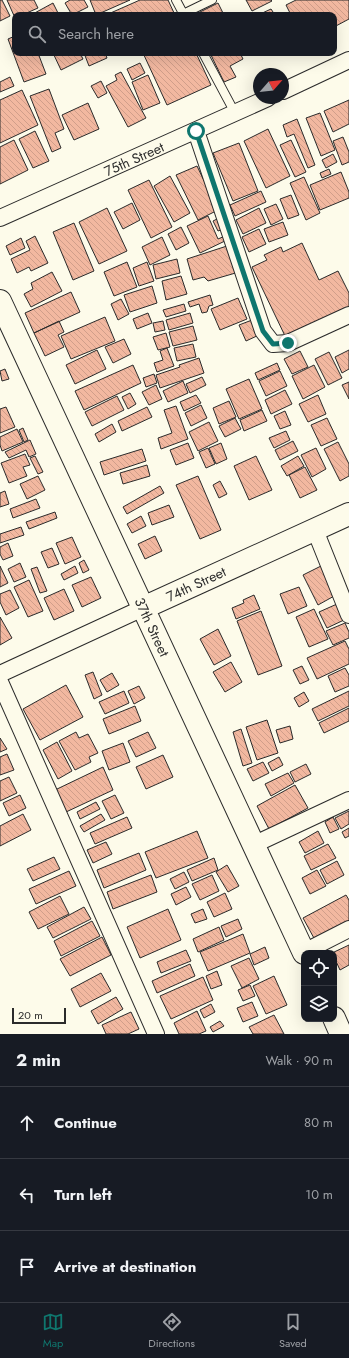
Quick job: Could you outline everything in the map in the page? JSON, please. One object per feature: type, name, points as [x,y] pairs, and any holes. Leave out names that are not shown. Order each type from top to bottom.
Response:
[{"type":"street","points":[[289,88],[349,60]]},
{"type":"street","name":"75th Street","points":[[0,218],[255,104]]},
{"type":"street","points":[[196,131],[263,331],[273,344],[288,343],[349,315]]},
{"type":"street","name":"37th Street","points":[[0,301],[255,844],[303,950]]},
{"type":"street","name":"74th Street","points":[[0,674],[349,514]]},
{"type":"street","points":[[315,530],[349,615]]},
{"type":"street","points":[[0,682],[156,1034]]},
{"type":"street","points":[[255,844],[349,800]]},
{"type":"street","points":[[310,950],[349,929]]},
{"type":"street","points":[[336,1022],[341,1034]]},
{"type":"lane","points":[[176,0],[183,12]]},
{"type":"lane","points":[[188,12],[212,0]]},
{"type":"lane","points":[[205,56],[235,113]]},
{"type":"building","points":[[0,0],[2,0],[10,16],[0,21]]},
{"type":"building","points":[[7,0],[34,0],[38,8],[29,12],[12,12]]},
{"type":"building","points":[[70,0],[84,0],[88,7],[78,12],[70,12],[65,3]]},
{"type":"building","points":[[90,0],[130,0],[103,12],[95,12]]},
{"type":"building","points":[[140,0],[168,0],[174,12],[113,12]]},
{"type":"building","points":[[246,0],[271,0],[272,1],[252,11]]},
{"type":"building","points":[[296,0],[349,0],[349,19],[337,25],[337,12],[290,12],[286,5]]},
{"type":"building","points":[[53,3],[58,12],[36,12]]},
{"type":"building","points":[[218,3],[222,12],[200,12]]},
{"type":"building","points":[[271,9],[273,12],[264,12]]},
{"type":"building","points":[[12,37],[12,50],[8,39]]},
{"type":"building","points":[[14,56],[39,56],[46,74],[24,82]]},
{"type":"building","points":[[54,56],[82,56],[83,59],[61,70]]},
{"type":"building","points":[[85,56],[106,56],[107,58],[89,66]]},
{"type":"building","points":[[144,56],[197,56],[211,85],[167,105]]},
{"type":"building","points":[[211,56],[242,56],[243,59],[230,66],[236,77],[224,82]]},
{"type":"building","points":[[140,63],[145,73],[132,80],[127,69]]},
{"type":"building","points":[[121,72],[146,118],[128,127],[106,86],[117,80],[115,75]]},
{"type":"building","points":[[148,75],[160,103],[143,110],[132,82]]},
{"type":"building","points":[[10,77],[14,86],[0,92],[0,82]]},
{"type":"building","points":[[101,81],[107,93],[98,98],[91,86]]},
{"type":"building","points":[[49,89],[64,129],[55,133],[61,148],[52,152],[30,96]]},
{"type":"building","points":[[22,90],[38,125],[0,143],[0,100]]},
{"type":"building","points":[[349,100],[349,124],[333,132],[324,111]]},
{"type":"building","points":[[88,103],[99,129],[74,140],[62,115]]},
{"type":"building","points":[[320,113],[335,150],[321,156],[306,118]]},
{"type":"building","points":[[297,119],[315,165],[308,168],[294,134],[287,137],[283,125]]},
{"type":"building","points":[[268,129],[290,176],[266,188],[244,141]]},
{"type":"building","points":[[35,131],[49,161],[33,168],[19,139]]},
{"type":"building","points":[[343,137],[349,152],[349,162],[342,165],[333,141]]},
{"type":"building","points":[[14,140],[28,170],[0,184],[0,147]]},
{"type":"building","points":[[291,140],[306,172],[295,177],[280,145]]},
{"type":"building","points":[[239,143],[258,191],[233,201],[213,153]]},
{"type":"building","points":[[333,154],[337,162],[326,168],[322,160]]},
{"type":"building","points":[[197,166],[218,210],[198,220],[176,175]]},
{"type":"building","points":[[329,169],[331,174],[322,178],[320,173]]},
{"type":"building","points":[[341,172],[349,192],[349,198],[320,210],[310,185]]},
{"type":"building","points":[[170,176],[190,213],[174,222],[154,186]]},
{"type":"building","points":[[304,177],[320,213],[306,220],[290,183]]},
{"type":"building","points":[[149,180],[172,227],[151,238],[128,190]]},
{"type":"building","points":[[261,191],[266,202],[235,216],[230,205]]},
{"type":"building","points":[[291,195],[299,215],[288,219],[280,199]]},
{"type":"building","points":[[132,203],[140,220],[123,229],[114,212]]},
{"type":"building","points":[[276,204],[283,219],[271,225],[264,209]]},
{"type":"building","points":[[107,208],[127,251],[99,264],[79,222]]},
{"type":"building","points":[[259,208],[266,223],[243,234],[236,220]]},
{"type":"building","points":[[208,216],[218,239],[225,236],[227,240],[200,253],[187,226]]},
{"type":"building","points":[[221,217],[226,228],[218,231],[213,221]]},
{"type":"building","points":[[283,222],[288,235],[269,242],[264,229]]},
{"type":"building","points":[[74,223],[94,271],[73,280],[53,232]]},
{"type":"building","points":[[181,227],[189,243],[176,250],[168,234]]},
{"type":"building","points":[[259,229],[266,244],[249,252],[242,237]]},
{"type":"building","points":[[35,236],[48,263],[31,271],[29,267],[17,273],[11,259],[30,250],[26,241]]},
{"type":"building","points":[[162,237],[170,255],[150,265],[142,247]]},
{"type":"building","points":[[21,238],[25,248],[10,255],[6,246]]},
{"type":"building","points":[[302,243],[319,280],[338,271],[349,293],[349,308],[286,338],[252,267],[267,260],[264,255],[281,247],[283,252]]},
{"type":"building","points":[[230,245],[239,272],[208,281],[204,277],[193,280],[187,259]]},
{"type":"building","points":[[177,259],[180,273],[156,279],[153,265]]},
{"type":"building","points":[[127,262],[137,287],[114,296],[104,272]]},
{"type":"building","points":[[147,262],[154,281],[139,286],[133,268]]},
{"type":"building","points":[[52,272],[62,291],[31,307],[24,294],[33,289],[31,283]]},
{"type":"building","points":[[181,276],[187,294],[166,300],[162,281]]},
{"type":"building","points":[[152,286],[157,303],[130,312],[124,295]]},
{"type":"building","points":[[71,292],[80,312],[34,333],[25,313]]},
{"type":"building","points":[[210,295],[213,305],[209,306],[207,312],[202,313],[199,304],[190,307],[188,302]]},
{"type":"building","points":[[238,298],[247,319],[220,330],[211,309]]},
{"type":"building","points":[[121,299],[129,314],[118,320],[111,304]]},
{"type":"building","points":[[184,304],[186,311],[166,317],[163,310]]},
{"type":"building","points":[[148,313],[152,323],[137,329],[133,319]]},
{"type":"building","points":[[190,313],[193,323],[169,330],[166,320]]},
{"type":"building","points":[[105,317],[115,341],[71,359],[61,336]]},
{"type":"building","points":[[252,320],[259,335],[246,341],[239,325]]},
{"type":"building","points":[[59,321],[64,332],[58,335],[64,347],[45,356],[34,333]]},
{"type":"building","points":[[163,321],[165,330],[155,332],[153,323]]},
{"type":"building","points":[[193,326],[197,340],[173,346],[169,332]]},
{"type":"building","points":[[166,333],[170,347],[158,350],[153,337]]},
{"type":"building","points":[[124,339],[131,354],[113,363],[105,347]]},
{"type":"building","points":[[193,344],[196,357],[177,361],[174,348]]},
{"type":"building","points":[[167,348],[174,366],[157,372],[154,363],[163,360],[160,351]]},
{"type":"building","points":[[97,350],[106,369],[75,384],[66,365]]},
{"type":"building","points":[[349,350],[349,369],[342,373],[335,357]]},
{"type":"building","points":[[300,351],[308,367],[292,374],[284,359]]},
{"type":"building","points":[[329,352],[342,378],[328,385],[315,359]]},
{"type":"building","points":[[199,358],[204,373],[160,388],[156,375],[180,367],[179,365]]},
{"type":"building","points":[[277,363],[280,370],[258,380],[255,373]]},
{"type":"building","points":[[133,365],[141,383],[84,410],[75,391]]},
{"type":"building","points":[[314,365],[325,387],[303,399],[292,376]]},
{"type":"building","points":[[5,369],[9,379],[2,381],[0,371]]},
{"type":"building","points":[[280,371],[287,386],[266,396],[259,381]]},
{"type":"building","points":[[154,374],[157,383],[146,387],[143,378]]},
{"type":"building","points":[[202,377],[206,385],[190,393],[186,384]]},
{"type":"building","points":[[249,379],[262,409],[239,419],[226,389]]},
{"type":"building","points":[[183,381],[188,393],[168,402],[163,391]]},
{"type":"building","points":[[349,382],[349,399],[342,385]]},
{"type":"building","points":[[156,385],[162,399],[149,405],[142,392]]},
{"type":"building","points":[[285,390],[292,404],[271,414],[265,400]]},
{"type":"building","points":[[130,393],[136,404],[128,409],[122,397]]},
{"type":"building","points":[[196,395],[201,403],[184,411],[180,402]]},
{"type":"building","points":[[318,395],[326,414],[308,422],[299,404]]},
{"type":"building","points":[[117,396],[124,410],[92,426],[85,412]]},
{"type":"building","points":[[229,401],[236,417],[219,424],[213,408]]},
{"type":"building","points":[[201,405],[207,418],[191,426],[185,413]]},
{"type":"building","points":[[176,406],[188,439],[161,449],[158,438],[172,433],[164,410]]},
{"type":"building","points":[[6,407],[15,427],[0,433],[0,409]]},
{"type":"building","points":[[147,407],[152,417],[122,431],[118,421]]},
{"type":"building","points":[[262,410],[267,421],[244,431],[240,420]]},
{"type":"building","points":[[285,411],[291,425],[280,429],[274,416]]},
{"type":"building","points":[[235,418],[241,429],[225,437],[219,426]]},
{"type":"building","points":[[327,418],[337,439],[321,446],[311,425]]},
{"type":"building","points":[[209,422],[218,441],[198,451],[189,432]]},
{"type":"building","points":[[112,424],[116,432],[99,442],[95,434]]},
{"type":"building","points":[[23,428],[28,440],[24,442],[19,430]]},
{"type":"building","points":[[17,429],[23,442],[2,451],[0,437]]},
{"type":"building","points":[[286,431],[290,440],[274,448],[269,438]]},
{"type":"building","points":[[30,440],[36,454],[29,457],[26,450],[9,458],[5,452]]},
{"type":"building","points":[[293,441],[298,451],[280,460],[275,450]]},
{"type":"building","points":[[338,442],[349,464],[349,476],[340,481],[324,449]]},
{"type":"building","points":[[188,443],[194,458],[176,465],[170,450]]},
{"type":"building","points":[[221,443],[227,459],[216,464],[209,448]]},
{"type":"building","points":[[208,448],[215,464],[206,468],[199,452]]},
{"type":"building","points":[[316,448],[326,469],[312,477],[301,455]]},
{"type":"building","points":[[142,449],[146,461],[104,475],[100,462]]},
{"type":"building","points":[[25,454],[30,465],[23,467],[27,476],[9,483],[1,463]]},
{"type":"building","points":[[35,456],[43,472],[38,474],[30,458]]},
{"type":"building","points":[[256,456],[272,490],[249,500],[234,466]]},
{"type":"building","points":[[298,456],[304,466],[287,476],[281,466]]},
{"type":"building","points":[[147,465],[150,476],[123,484],[120,473]]},
{"type":"building","points":[[305,467],[317,490],[300,498],[289,475]]},
{"type":"building","points":[[38,476],[45,490],[27,499],[20,484]]},
{"type":"building","points":[[198,476],[221,530],[200,539],[176,485]]},
{"type":"building","points":[[220,481],[227,494],[219,498],[213,485]]},
{"type":"building","points":[[160,486],[164,493],[127,514],[123,507]]},
{"type":"building","points":[[5,491],[9,504],[0,507],[0,493]]},
{"type":"building","points":[[36,499],[40,508],[13,518],[10,509]]},
{"type":"building","points":[[169,505],[174,517],[152,525],[148,513]]},
{"type":"building","points":[[55,512],[57,518],[29,529],[26,522]]},
{"type":"building","points":[[141,516],[146,526],[132,533],[127,524]]},
{"type":"building","points":[[21,527],[24,535],[0,543],[0,534]]},
{"type":"building","points":[[155,536],[162,551],[145,559],[138,544]]},
{"type":"building","points":[[72,537],[81,557],[65,564],[56,543]]},
{"type":"building","points":[[8,543],[13,556],[3,560],[0,554],[0,547]]},
{"type":"building","points":[[52,548],[59,564],[48,568],[41,552]]},
{"type":"building","points":[[84,560],[89,570],[83,573],[79,563]]},
{"type":"building","points":[[20,563],[26,577],[14,582],[8,569]]},
{"type":"building","points":[[0,566],[8,583],[0,587]]},
{"type":"building","points":[[75,566],[78,573],[64,580],[61,574]]},
{"type":"building","points":[[321,566],[336,595],[318,605],[303,575]]},
{"type":"building","points":[[37,567],[47,591],[40,593],[31,569]]},
{"type":"building","points":[[91,577],[101,598],[82,607],[72,585]]},
{"type":"building","points":[[29,580],[43,611],[28,617],[14,587]]},
{"type":"building","points":[[299,587],[307,606],[288,614],[280,594]]},
{"type":"building","points":[[64,589],[74,611],[54,620],[44,598]]},
{"type":"building","points":[[10,590],[19,608],[6,615],[0,602],[0,594]]},
{"type":"building","points":[[254,595],[260,609],[236,619],[232,608],[244,603],[243,600]]},
{"type":"building","points":[[337,604],[344,620],[327,628],[319,612]]},
{"type":"building","points":[[314,609],[328,639],[309,647],[296,617]]},
{"type":"building","points":[[261,611],[282,666],[258,675],[237,621]]},
{"type":"building","points":[[0,617],[12,638],[0,645]]},
{"type":"building","points":[[345,623],[349,632],[349,638],[333,645],[326,631]]},
{"type":"building","points":[[218,629],[231,656],[214,665],[200,639]]},
{"type":"building","points":[[345,641],[349,649],[349,664],[317,679],[307,658]]},
{"type":"building","points":[[231,662],[242,682],[225,692],[213,672]]},
{"type":"building","points":[[302,666],[309,680],[300,684],[293,670]]},
{"type":"building","points":[[345,668],[349,675],[349,686],[335,692],[328,676]]},
{"type":"building","points":[[93,672],[102,695],[94,699],[85,675]]},
{"type":"building","points":[[112,673],[119,685],[107,692],[100,680]]},
{"type":"building","points":[[66,685],[83,717],[40,740],[23,709]]},
{"type":"building","points":[[139,686],[145,698],[134,704],[128,691]]},
{"type":"building","points":[[124,691],[129,703],[105,714],[99,702]]},
{"type":"building","points":[[349,691],[349,706],[318,721],[312,709]]},
{"type":"building","points":[[304,692],[309,701],[299,707],[294,698]]},
{"type":"building","points":[[135,706],[141,721],[109,734],[103,719]]},
{"type":"building","points":[[349,708],[349,721],[324,733],[319,723]]},
{"type":"building","points":[[267,720],[278,753],[257,760],[246,727]]},
{"type":"building","points":[[290,726],[293,739],[280,743],[276,730]]},
{"type":"building","points":[[241,729],[252,763],[243,766],[233,732]]},
{"type":"building","points":[[76,732],[79,738],[88,734],[98,753],[89,757],[91,762],[75,770],[59,741]]},
{"type":"building","points":[[148,732],[156,748],[136,757],[128,741]]},
{"type":"building","points":[[0,738],[7,749],[0,752]]},
{"type":"building","points":[[57,742],[72,771],[58,779],[43,750]]},
{"type":"building","points":[[123,743],[130,762],[109,770],[102,751]]},
{"type":"building","points":[[7,754],[14,770],[0,775],[0,757]]},
{"type":"building","points":[[163,755],[173,777],[146,789],[136,767]]},
{"type":"building","points":[[279,757],[283,765],[272,771],[268,763]]},
{"type":"building","points":[[263,762],[269,773],[253,781],[247,769]]},
{"type":"building","points":[[306,764],[311,774],[295,782],[290,772]]},
{"type":"building","points":[[103,767],[113,790],[66,812],[55,790]]},
{"type":"building","points":[[288,773],[294,783],[271,796],[265,784]]},
{"type":"building","points":[[9,777],[17,793],[0,801],[0,781]]},
{"type":"building","points":[[295,785],[308,808],[269,829],[257,806]]},
{"type":"building","points":[[20,795],[26,808],[9,816],[3,803]]},
{"type":"building","points":[[115,795],[124,813],[111,819],[102,801]]},
{"type":"building","points":[[96,802],[100,809],[80,819],[77,812]]},
{"type":"building","points":[[349,811],[349,824],[341,829],[335,818]]},
{"type":"building","points":[[23,814],[31,830],[0,846],[0,826]]},
{"type":"building","points":[[101,814],[105,820],[84,832],[80,826]]},
{"type":"building","points":[[127,817],[132,828],[95,844],[90,833]]},
{"type":"building","points":[[333,817],[339,829],[330,833],[325,822]]},
{"type":"building","points":[[349,828],[349,836],[345,838],[342,832]]},
{"type":"building","points":[[197,831],[208,858],[156,878],[145,852]]},
{"type":"building","points":[[318,831],[324,843],[305,853],[299,842]]},
{"type":"building","points":[[106,842],[112,854],[93,863],[87,850]]},
{"type":"building","points":[[328,844],[336,858],[311,870],[304,856]]},
{"type":"building","points":[[139,853],[146,870],[104,888],[97,870]]},
{"type":"building","points":[[54,857],[60,869],[33,881],[27,869]]},
{"type":"building","points":[[214,858],[218,870],[192,881],[187,870]]},
{"type":"building","points":[[337,861],[344,875],[327,884],[320,870]]},
{"type":"building","points":[[227,865],[239,886],[228,892],[216,872]]},
{"type":"building","points":[[317,870],[326,886],[310,894],[302,878]]},
{"type":"building","points":[[69,871],[76,886],[36,904],[29,889]]},
{"type":"building","points":[[184,872],[189,882],[175,889],[170,879]]},
{"type":"building","points":[[151,875],[157,892],[113,909],[107,892]]},
{"type":"building","points":[[212,875],[219,891],[200,900],[192,884]]},
{"type":"building","points":[[186,887],[191,897],[176,905],[171,894]]},
{"type":"building","points":[[225,893],[232,909],[214,917],[207,902]]},
{"type":"building","points":[[346,895],[349,900],[349,922],[315,940],[303,918]]},
{"type":"building","points":[[60,896],[69,914],[38,929],[29,912]]},
{"type":"building","points":[[84,907],[91,919],[53,938],[47,927]]},
{"type":"building","points":[[168,909],[181,940],[140,958],[127,927]]},
{"type":"building","points":[[203,909],[207,919],[195,923],[191,914]]},
{"type":"building","points":[[238,919],[242,929],[226,937],[221,926]]},
{"type":"building","points":[[92,921],[100,936],[61,956],[54,941]]},
{"type":"building","points":[[219,927],[224,940],[198,952],[193,939]]},
{"type":"building","points":[[243,934],[250,953],[208,971],[200,952]]},
{"type":"building","points":[[102,937],[111,955],[70,976],[60,959]]},
{"type":"building","points":[[349,945],[349,965],[340,970],[337,964],[337,951]]},
{"type":"building","points":[[265,947],[269,958],[254,965],[250,954]]},
{"type":"building","points":[[186,950],[191,961],[161,973],[157,962]]},
{"type":"building","points":[[249,958],[259,979],[242,988],[231,966]]},
{"type":"building","points":[[190,964],[195,976],[157,993],[152,981]]},
{"type":"building","points":[[217,971],[222,985],[211,989],[206,976]]},
{"type":"building","points":[[101,973],[111,991],[80,1007],[71,989]]},
{"type":"building","points":[[274,976],[287,1005],[266,1014],[253,986]]},
{"type":"building","points":[[203,977],[213,1000],[171,1019],[160,996]]},
{"type":"building","points":[[250,985],[255,996],[243,1001],[238,990]]},
{"type":"building","points":[[116,997],[123,1009],[98,1024],[91,1011]]},
{"type":"building","points":[[252,1002],[258,1016],[243,1022],[237,1008]]},
{"type":"building","points":[[211,1004],[215,1012],[204,1018],[200,1010]]},
{"type":"building","points":[[197,1011],[206,1031],[199,1034],[179,1034],[174,1023]]},
{"type":"building","points":[[131,1012],[139,1029],[128,1034],[106,1034],[102,1025]]},
{"type":"building","points":[[274,1015],[284,1034],[253,1034],[249,1027]]},
{"type":"building","points":[[220,1021],[224,1026],[213,1032],[210,1027]]},
{"type":"route","points":[[196,131],[263,331],[273,344],[288,343]]}]
